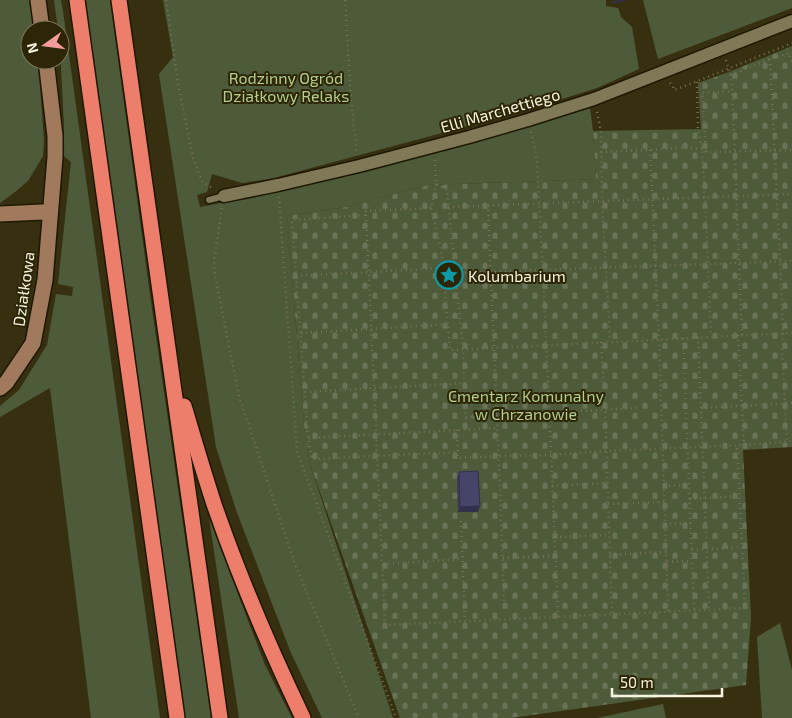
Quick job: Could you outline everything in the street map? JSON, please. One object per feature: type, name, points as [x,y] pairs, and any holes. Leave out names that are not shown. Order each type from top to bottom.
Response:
[{"type":"highway","points":[[77,0],[178,718]]},
{"type":"highway","points":[[119,0],[220,718]]},
{"type":"highway","points":[[170,359],[215,507],[244,587],[303,718]]},
{"type":"street","points":[[38,0],[41,20]]},
{"type":"street","name":"Elli Marchettiego","points":[[224,196],[359,166],[528,120],[594,99],[792,21]]},
{"type":"street","name":"Działkowa","points":[[0,388],[6,383],[33,343],[45,280],[55,157],[55,136],[47,70]]},
{"type":"street","points":[[0,214],[50,213]]},
{"type":"lane","name":"Elli Marchettiego","points":[[209,200],[224,196]]},
{"type":"path","points":[[166,0],[178,84],[193,158],[202,181],[224,196],[214,261],[214,276],[239,396],[295,564],[359,718]]},
{"type":"path","points":[[345,0],[351,98],[359,166]]},
{"type":"path","points":[[667,81],[673,86],[674,90],[792,43]]},
{"type":"path","points":[[723,49],[729,68],[732,92],[742,335]]},
{"type":"path","points":[[730,76],[788,53],[792,64]]},
{"type":"path","points":[[770,59],[787,441]]},
{"type":"path","points":[[697,82],[698,129],[702,149],[705,197],[711,336]]},
{"type":"path","points":[[706,152],[702,93],[732,92]]},
{"type":"path","points":[[594,99],[601,132],[602,201],[610,341]]},
{"type":"path","points":[[528,120],[536,154],[539,203],[558,617]]},
{"type":"path","points":[[434,146],[436,184],[431,208],[444,268],[450,350],[792,333]]},
{"type":"path","points":[[601,152],[689,148],[702,149],[706,152],[792,150]]},
{"type":"path","points":[[650,150],[659,339],[668,611]]},
{"type":"path","points":[[436,184],[447,190],[463,348],[466,430]]},
{"type":"path","points":[[278,185],[297,451],[396,718]]},
{"type":"path","points":[[448,207],[792,194]]},
{"type":"path","points":[[488,205],[504,605]]},
{"type":"path","points":[[431,208],[366,211],[385,625],[745,608],[737,445]]},
{"type":"path","points":[[366,216],[292,220],[308,438],[312,459],[458,452]]},
{"type":"path","points":[[455,273],[792,260]]},
{"type":"path","points":[[296,276],[444,268]]},
{"type":"path","points":[[301,333],[449,324]]},
{"type":"path","points":[[738,335],[744,445]]},
{"type":"path","points":[[698,337],[709,609]]},
{"type":"path","points":[[683,338],[694,610]]},
{"type":"path","points":[[601,342],[612,614]]},
{"type":"path","points":[[306,392],[464,383]]},
{"type":"path","points":[[701,408],[792,403]]},
{"type":"path","points":[[466,417],[638,408]]},
{"type":"path","points":[[308,438],[497,428]]},
{"type":"path","points":[[457,430],[458,458],[550,455],[792,441]]},
{"type":"path","points":[[552,486],[607,483]]},
{"type":"path","points":[[664,486],[689,484]]},
{"type":"path","points":[[690,499],[739,496]]},
{"type":"path","points":[[608,504],[664,502]]},
{"type":"path","points":[[461,520],[466,621]]},
{"type":"path","points":[[665,524],[691,523]]},
{"type":"path","points":[[554,538],[609,535]]},
{"type":"path","points":[[692,550],[742,547]]},
{"type":"path","points":[[610,555],[666,552]]},
{"type":"path","points":[[503,558],[556,556]]},
{"type":"path","points":[[383,564],[463,559]]},
{"type":"path","points":[[667,562],[692,560]]},
{"type":"green space","points":[[0,0],[31,0],[34,20],[20,20],[20,70],[39,70],[44,140],[43,156],[28,181],[0,203]]},
{"type":"green space","points":[[54,0],[61,0],[64,20],[57,20]]},
{"type":"green space","points":[[83,0],[110,0],[211,718],[185,718]]},
{"type":"green space","name":"Rodzinny Ogród Działkowy Relaks","points":[[163,0],[606,0],[606,6],[618,8],[621,17],[632,27],[639,69],[597,88],[524,111],[274,178],[242,183],[212,174],[207,192],[197,195],[200,207],[291,189],[469,143],[590,108],[596,179],[428,185],[345,207],[287,216],[305,436],[310,464],[393,718],[322,718],[291,653],[236,510],[216,447],[159,74],[173,57]]},
{"type":"green space","points":[[643,0],[792,0],[792,8],[658,59]]},
{"type":"green space","name":"Cmentarz Komunalny w Chrzanowie","points":[[792,46],[792,447],[743,450],[751,618],[746,685],[511,718],[400,718],[310,464],[305,436],[287,216],[345,207],[428,185],[596,179],[593,131],[701,129],[698,83]]},
{"type":"green space","points":[[70,62],[160,718],[91,718],[50,388],[0,417],[0,406],[19,390],[47,345],[56,294],[72,296],[73,287],[58,284],[71,162],[64,156],[61,70],[70,70]]},
{"type":"green space","points":[[209,518],[265,665],[292,718],[239,718]]},
{"type":"green space","points":[[780,623],[792,670],[792,718],[762,718],[757,637]]},
{"type":"green space","points":[[663,704],[666,718],[597,718]]},
{"type":"building","points":[[478,471],[480,506],[460,507],[459,472]]},
{"type":"place","name":"Kolumbarium","points":[[449,275]]}]
